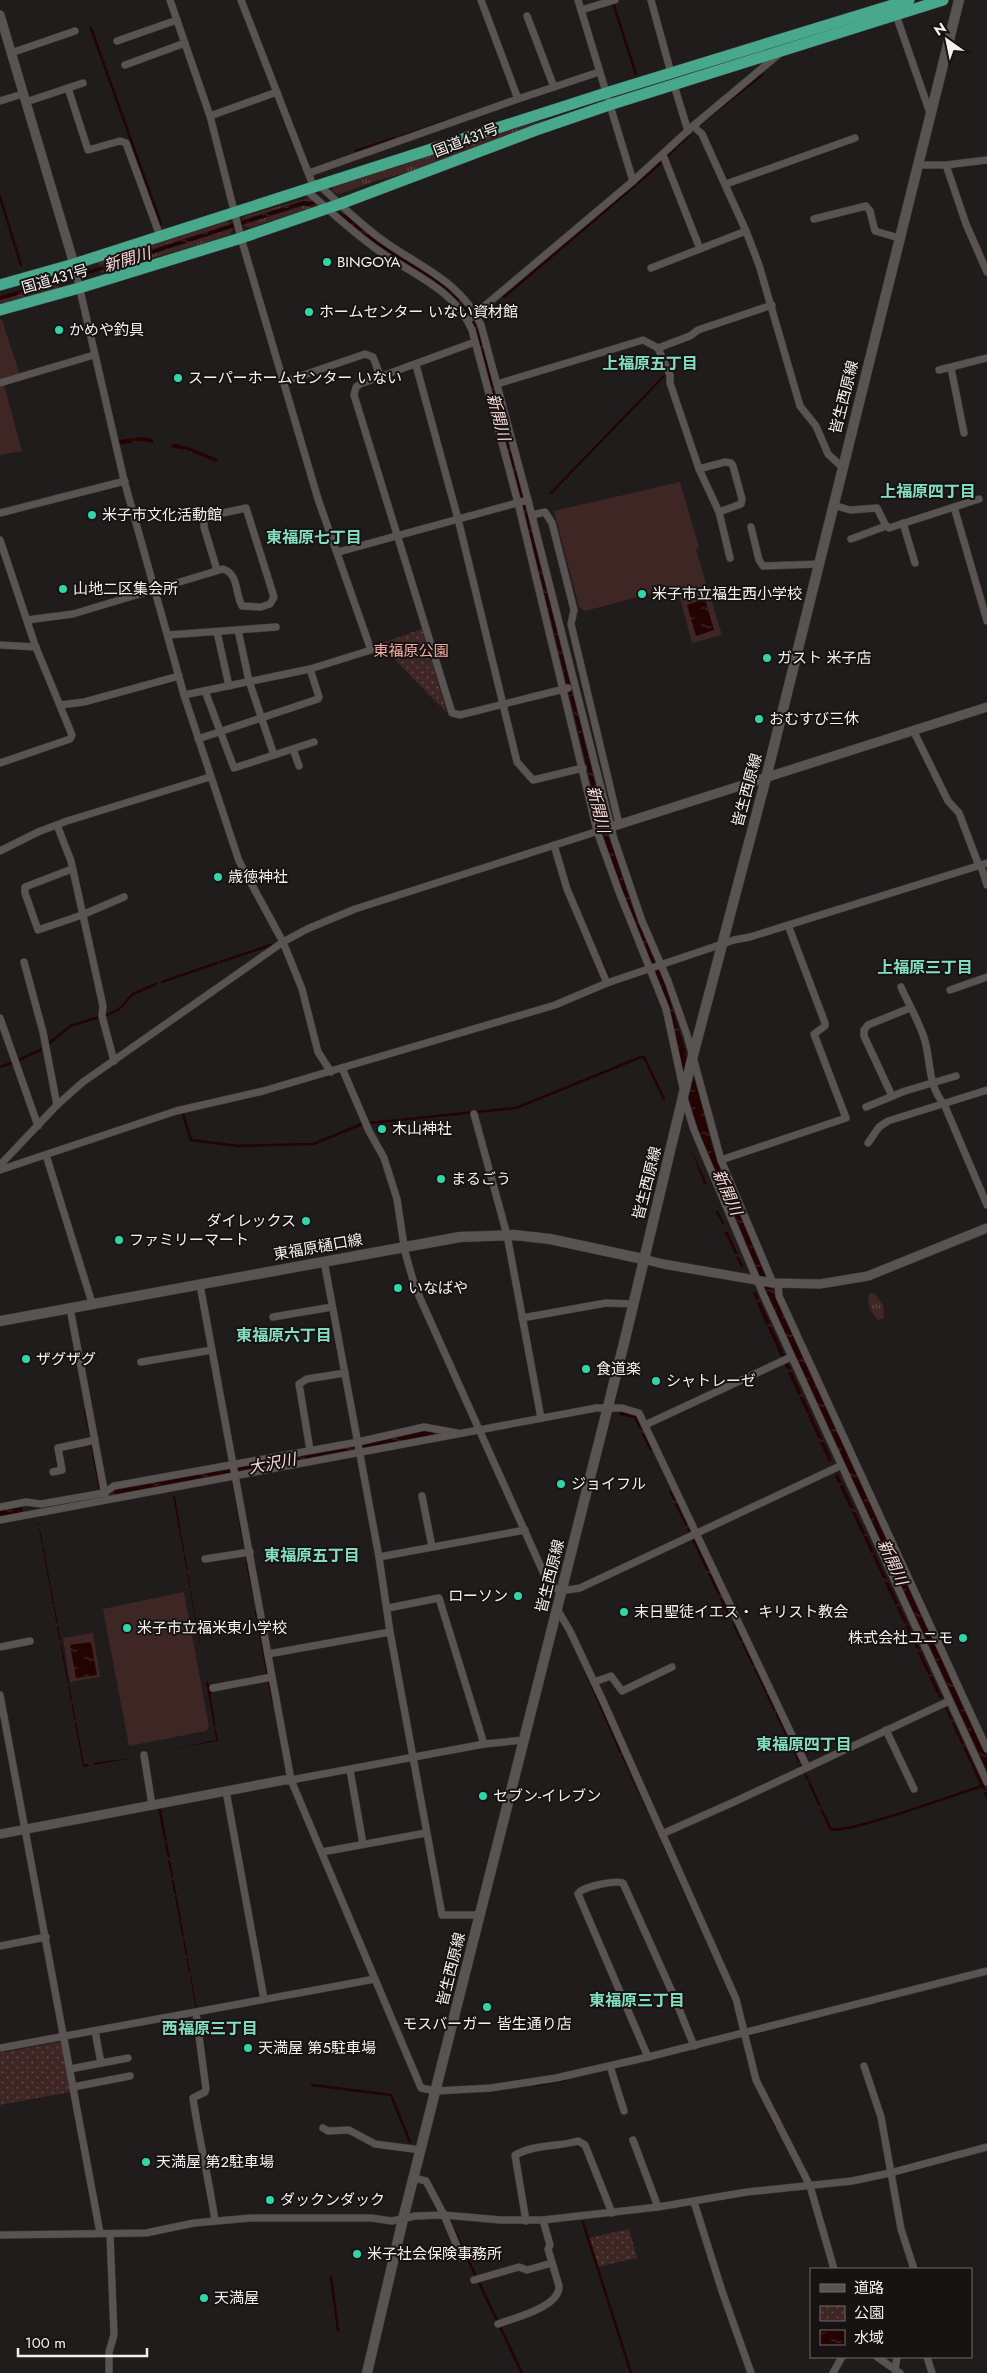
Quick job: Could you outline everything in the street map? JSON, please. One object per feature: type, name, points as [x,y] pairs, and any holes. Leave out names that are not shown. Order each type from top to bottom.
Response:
[{"type":"highway","name":"国道431号","points":[[0,310],[330,208],[536,130],[783,50],[909,0]]},
{"type":"highway","name":"国道431号","points":[[0,285],[74,267],[160,236],[314,191],[671,72],[893,7],[943,0]]},
{"type":"main road","name":"皆生西原線","points":[[367,2373],[403,2219],[557,1609],[692,1062],[766,778],[959,0]]},
{"type":"main road","name":"東福原樋口線","points":[[0,1321],[460,1237],[507,1236],[550,1240],[643,1259]]},
{"type":"street","points":[[170,0],[210,116],[241,237],[318,499],[371,650],[310,669],[184,695]]},
{"type":"street","points":[[242,0],[309,173],[314,191],[341,221],[372,246],[454,287],[463,295],[472,317],[476,342],[523,502],[532,515],[597,830],[655,967],[687,1036],[692,1062],[700,1079],[714,1141],[721,1160],[783,1305],[987,1749]]},
{"type":"street","points":[[481,0],[518,99]]},
{"type":"street","points":[[578,0],[633,182]]},
{"type":"street","points":[[581,10],[615,0]]},
{"type":"street","points":[[651,0],[671,72]]},
{"type":"street","points":[[893,7],[930,113]]},
{"type":"street","points":[[0,15],[74,267],[125,481],[184,695],[239,861],[283,942],[302,989],[318,1052],[331,1072]]},
{"type":"street","points":[[527,16],[554,87]]},
{"type":"street","points":[[117,41],[177,20]]},
{"type":"street","points":[[11,52],[75,31]]},
{"type":"street","points":[[126,65],[185,43]]},
{"type":"street","points":[[472,317],[633,182],[691,128],[783,50]]},
{"type":"street","points":[[309,173],[599,72]]},
{"type":"street","points":[[0,101],[24,98],[83,83]]},
{"type":"street","points":[[674,85],[691,128],[702,134],[746,230],[772,305],[800,406],[816,426],[828,454],[842,467]]},
{"type":"street","points":[[68,88],[88,150],[120,141],[126,143],[160,236]]},
{"type":"street","points":[[210,116],[277,92]]},
{"type":"street","points":[[726,184],[855,138]]},
{"type":"street","points":[[663,155],[700,249]]},
{"type":"street","points":[[918,165],[946,165],[987,160]]},
{"type":"street","points":[[946,165],[966,224],[987,272]]},
{"type":"street","points":[[314,191],[330,208],[380,238],[405,262]]},
{"type":"street","points":[[814,219],[866,206],[870,211],[875,231],[899,238]]},
{"type":"street","points":[[651,268],[746,230]]},
{"type":"street","points":[[658,348],[690,336],[698,330],[772,305]]},
{"type":"street","points":[[472,317],[481,325],[497,384],[523,502],[569,688],[615,825]]},
{"type":"street","points":[[497,384],[644,340],[658,348],[670,375],[670,383],[699,469],[720,512],[730,558]]},
{"type":"street","points":[[476,342],[381,378],[360,384],[356,387],[354,395],[450,709],[457,716],[569,688]]},
{"type":"street","points":[[283,382],[365,354],[373,357],[381,378]]},
{"type":"street","points":[[0,383],[94,356]]},
{"type":"street","points":[[939,370],[987,358]]},
{"type":"street","points":[[416,365],[458,519],[517,762],[530,778],[538,780],[583,768]]},
{"type":"street","points":[[951,368],[964,433]]},
{"type":"street","points":[[699,469],[725,462],[731,463],[733,466],[742,499],[741,504],[720,512]]},
{"type":"street","points":[[0,513],[125,481]]},
{"type":"street","points":[[851,539],[886,526],[889,528],[979,499]]},
{"type":"street","points":[[338,552],[523,502]]},
{"type":"street","points":[[833,505],[850,510],[877,508],[886,526]]},
{"type":"street","points":[[954,507],[987,621]]},
{"type":"street","points":[[27,620],[73,614],[223,569],[230,572],[242,606],[261,607],[273,602],[274,597],[246,508],[209,516],[204,521],[217,570]]},
{"type":"street","points":[[532,515],[545,512],[552,523],[574,610],[571,624],[627,880],[655,967],[694,1130],[791,1357],[987,1782]]},
{"type":"street","points":[[903,523],[915,563]]},
{"type":"street","points":[[751,527],[759,560],[763,566],[819,564]]},
{"type":"street","points":[[0,540],[36,647],[72,735],[70,739],[0,763]]},
{"type":"street","points":[[168,635],[276,627]]},
{"type":"street","points":[[238,630],[249,681],[274,755]]},
{"type":"street","points":[[217,632],[229,686]]},
{"type":"street","points":[[0,645],[36,647]]},
{"type":"street","points":[[198,739],[318,698],[310,669]]},
{"type":"street","points":[[60,705],[84,702],[179,676]]},
{"type":"street","points":[[205,691],[234,768],[314,742]]},
{"type":"street","points":[[0,1165],[57,1105],[83,1082],[283,942],[344,913],[597,830],[987,707]]},
{"type":"street","points":[[913,730],[948,801],[959,814],[982,865],[987,884]]},
{"type":"street","points":[[293,749],[299,766]]},
{"type":"street","points":[[0,851],[38,832],[57,825],[210,777]]},
{"type":"street","points":[[57,825],[72,869],[103,1006],[102,1016],[114,1061]]},
{"type":"street","points":[[554,845],[568,889],[607,983]]},
{"type":"street","points":[[0,1170],[176,1111],[263,1091],[331,1072],[550,1006],[607,983],[723,944],[982,865]]},
{"type":"street","points":[[72,869],[25,887],[25,893],[38,930],[82,915],[124,897]]},
{"type":"street","points":[[721,1160],[846,1118],[814,1034],[825,1026],[825,1023],[788,925]]},
{"type":"street","points":[[24,962],[43,1032],[57,1105]]},
{"type":"street","points":[[950,990],[987,976]]},
{"type":"street","points":[[901,987],[925,1041],[932,1082],[938,1097],[944,1104],[987,1205]]},
{"type":"street","points":[[892,1096],[864,1036],[864,1030],[868,1025],[910,1008]]},
{"type":"street","points":[[0,1018],[38,1126]]},
{"type":"street","points":[[342,1068],[369,1131],[384,1158],[397,1199],[404,1247],[415,1287],[549,1585],[561,1591],[580,1588],[840,1466]]},
{"type":"street","points":[[866,1108],[892,1096],[956,1076]]},
{"type":"street","points":[[868,1143],[879,1127],[888,1121],[987,1090]]},
{"type":"street","points":[[474,1114],[507,1236],[541,1418]]},
{"type":"street","points":[[46,1156],[92,1303]]},
{"type":"street","points":[[643,1259],[774,1283],[820,1284],[854,1280],[902,1264],[987,1228]]},
{"type":"street","points":[[324,1261],[379,1557],[388,1608],[390,1632],[442,1915],[480,1915]]},
{"type":"street","points":[[200,1285],[291,1780],[421,2088],[436,2091],[491,2088],[529,2083],[694,2046],[744,2031],[832,2011],[987,1971]]},
{"type":"street","points":[[522,1318],[606,1303],[633,1304]]},
{"type":"street","points":[[273,1317],[332,1307]]},
{"type":"street","points":[[70,1308],[105,1496]]},
{"type":"street","points":[[141,1362],[212,1350]]},
{"type":"street","points":[[645,1425],[791,1357]]},
{"type":"street","points":[[310,1450],[300,1384],[307,1379],[345,1373]]},
{"type":"street","points":[[0,1507],[26,1502],[41,1504],[105,1496],[236,1476],[607,1407],[622,1408],[639,1413],[807,1767]]},
{"type":"street","points":[[0,1520],[105,1496],[114,1486],[358,1442],[424,1428],[442,1429],[460,1434]]},
{"type":"street","points":[[52,1472],[62,1470],[58,1448],[95,1440]]},
{"type":"street","points":[[422,1496],[432,1547]]},
{"type":"street","points":[[379,1557],[525,1530]]},
{"type":"street","points":[[206,1559],[250,1552]]},
{"type":"street","points":[[388,1608],[439,1598],[484,1744]]},
{"type":"street","points":[[557,1609],[570,1631],[594,1682],[736,1998],[756,2080],[810,2186],[834,2268]]},
{"type":"street","points":[[268,1654],[390,1632]]},
{"type":"street","points":[[0,1646],[30,1641]]},
{"type":"street","points":[[594,1682],[611,1676],[622,1691],[672,1667]]},
{"type":"street","points":[[213,1688],[272,1677]]},
{"type":"street","points":[[0,1695],[100,2233]]},
{"type":"street","points":[[662,1834],[949,1700]]},
{"type":"street","points":[[886,1730],[914,1789]]},
{"type":"street","points":[[0,1834],[226,1791],[413,1759],[484,1744],[524,1740]]},
{"type":"street","points":[[144,1755],[152,1805]]},
{"type":"street","points":[[350,1770],[363,1844]]},
{"type":"street","points":[[226,1791],[264,1999]]},
{"type":"street","points":[[322,1852],[426,1833]]},
{"type":"street","points":[[648,2057],[578,1894],[581,1890],[603,1884],[623,1883],[674,1994],[694,2046]]},
{"type":"street","points":[[0,1946],[46,1938]]},
{"type":"street","points":[[0,2048],[375,1979]]},
{"type":"street","points":[[196,2013],[206,2090],[193,2098],[201,2150],[208,2173],[216,2221]]},
{"type":"street","points":[[95,2031],[100,2063]]},
{"type":"street","points":[[70,2069],[128,2058]]},
{"type":"street","points":[[610,2066],[624,2111]]},
{"type":"street","points":[[864,2066],[881,2117],[901,2229],[914,2268]]},
{"type":"street","points":[[73,2087],[130,2076]]},
{"type":"street","points":[[323,2128],[328,2131],[349,2130],[375,2144],[421,2150]]},
{"type":"street","points":[[633,2140],[658,2207]]},
{"type":"street","points":[[526,2220],[515,2155],[553,2144],[560,2145],[578,2141],[584,2145],[612,2213]]},
{"type":"street","points":[[0,2235],[146,2233],[216,2221],[251,2218],[371,2218],[392,2221],[444,2215],[543,2220],[658,2207],[747,2192],[810,2186],[890,2173],[987,2147]]},
{"type":"street","points":[[414,2178],[426,2181],[444,2215],[462,2258]]},
{"type":"street","points":[[694,2202],[722,2291],[751,2373]]},
{"type":"street","points":[[498,2324],[541,2309],[560,2288],[552,2263],[543,2220]]},
{"type":"street","points":[[109,2373],[109,2352],[114,2335],[110,2234]]},
{"type":"street","points":[[474,2280],[518,2267],[528,2270],[552,2263]]},
{"type":"street","points":[[833,2373],[841,2358]]},
{"type":"street","points":[[878,2358],[898,2371]]},
{"type":"street","points":[[897,2358],[898,2371]]},
{"type":"street","points":[[927,2358],[932,2373]]},
{"type":"green space","points":[[559,117],[413,171],[375,181],[340,194],[332,192],[334,186],[527,124]]},
{"type":"green space","points":[[309,198],[316,202],[303,201],[242,220],[245,216]]},
{"type":"green space","points":[[303,206],[314,207],[250,228],[243,225]]},
{"type":"green space","points":[[226,221],[231,224],[99,266],[98,262]]},
{"type":"green space","points":[[233,228],[230,235],[101,273],[100,271]]},
{"type":"green space","points":[[59,284],[60,289],[0,305],[0,300]]},
{"type":"green space","points":[[0,320],[2,320],[20,375],[2,378],[22,451],[0,455]]},
{"type":"green space","points":[[680,482],[699,547],[696,550],[722,635],[692,643],[677,587],[585,611],[579,607],[554,511]]},
{"type":"green space","name":"東福原公園","points":[[422,629],[447,713],[389,654],[373,646]]},
{"type":"green space","points":[[870,1293],[875,1294],[883,1305],[884,1318],[878,1320],[872,1311],[868,1300]]},
{"type":"green space","points":[[184,1592],[209,1727],[206,1731],[129,1746],[103,1609]]},
{"type":"green space","points":[[93,1633],[100,1677],[70,1682],[63,1638]]},
{"type":"green space","points":[[61,2043],[70,2092],[0,2105],[0,2053]]},
{"type":"green space","points":[[629,2229],[637,2258],[597,2267],[588,2238]]},
{"type":"water","name":"新開川","points":[[303,201],[316,202],[347,216],[379,242],[447,285],[464,301],[478,325],[516,466],[603,815],[606,819],[608,832],[628,894],[632,898],[630,900],[632,906],[663,977],[699,1095],[713,1149],[773,1291],[987,1756],[987,1771],[746,1248],[693,1116],[675,1030],[614,870],[598,822],[599,816],[542,584],[474,328],[461,304],[446,290],[392,257],[345,220],[314,207],[303,205],[89,274],[0,300],[0,296],[84,272]]},
{"type":"water","points":[[143,437],[153,439],[153,443],[142,441],[119,445],[118,440]]},
{"type":"water","points":[[172,443],[191,448],[218,459],[216,462],[189,451],[171,447]]},
{"type":"water","points":[[705,599],[714,630],[696,636],[687,605]]},
{"type":"water","points":[[689,1145],[707,1184],[704,1184]]},
{"type":"water","points":[[727,1230],[744,1267],[741,1267],[724,1231]]},
{"type":"water","points":[[756,1292],[832,1460],[829,1462],[761,1313],[753,1293]]},
{"type":"water","points":[[620,1411],[637,1416],[653,1449],[650,1451],[634,1418],[619,1415]]},
{"type":"water","name":"大沢川","points":[[433,1431],[434,1437],[115,1496],[114,1490]]},
{"type":"water","points":[[838,1474],[942,1697],[939,1698],[835,1476]]},
{"type":"water","points":[[672,1490],[692,1531],[689,1533],[669,1492]]},
{"type":"water","points":[[173,1496],[175,1496],[207,1685]]},
{"type":"water","points":[[22,1505],[23,1513],[0,1517],[0,1509]]},
{"type":"water","points":[[38,1523],[84,1764],[138,1757],[83,1767]]},
{"type":"water","points":[[694,1539],[730,1612],[727,1614],[692,1540]]},
{"type":"water","points":[[734,1622],[803,1766],[801,1768],[732,1623]]},
{"type":"water","points":[[91,1642],[97,1675],[76,1678],[70,1645]]},
{"type":"water","points":[[208,1692],[210,1692],[218,1741],[156,1752],[216,1740]]},
{"type":"water","points":[[945,1708],[947,1708],[987,1792],[987,1800]]},
{"type":"water","points":[[617,1747],[619,1747],[652,1823]]},
{"type":"water","points":[[805,1771],[833,1831],[830,1831],[803,1772]]},
{"type":"water","points":[[158,1808],[161,1808],[197,2009],[196,2009]]},
{"type":"water","points":[[658,1830],[730,1993],[738,2023],[729,1993],[656,1831]]},
{"type":"waterway","points":[[613,3],[636,74]]},
{"type":"waterway","points":[[91,28],[161,224]]},
{"type":"waterway","points":[[705,120],[763,74]]},
{"type":"waterway","points":[[400,137],[446,121]]},
{"type":"waterway","points":[[504,297],[652,171],[691,133]]},
{"type":"waterway","points":[[356,151],[395,138]]},
{"type":"waterway","points":[[0,197],[21,265]]},
{"type":"waterway","points":[[551,493],[664,376]]},
{"type":"waterway","points":[[220,962],[271,945]]},
{"type":"waterway","points":[[602,962],[608,976]]},
{"type":"waterway","points":[[162,982],[217,963]]},
{"type":"waterway","points":[[107,1015],[119,1009],[133,994],[156,984]]},
{"type":"waterway","points":[[46,1046],[70,1026],[99,1017]]},
{"type":"waterway","points":[[19,1060],[42,1049]]},
{"type":"waterway","points":[[369,1123],[516,1108],[641,1057],[644,1057],[664,1099]]},
{"type":"waterway","points":[[0,1067],[14,1062]]},
{"type":"waterway","points":[[183,1114],[191,1140],[238,1146],[313,1144],[362,1124]]},
{"type":"waterway","name":"新開川","points":[[717,1212],[723,1223]]},
{"type":"waterway","points":[[328,1300],[338,1354]]},
{"type":"waterway","points":[[85,1410],[90,1433]]},
{"type":"waterway","points":[[92,1446],[100,1488]]},
{"type":"waterway","points":[[233,1481],[244,1543]]},
{"type":"waterway","points":[[247,1563],[254,1596]]},
{"type":"waterway","points":[[256,1611],[268,1675]]},
{"type":"waterway","points":[[584,1668],[619,1748]]},
{"type":"waterway","points":[[269,1681],[273,1702]]},
{"type":"waterway","points":[[207,1683],[210,1695]]},
{"type":"waterway","points":[[831,1829],[841,1829],[879,1820],[982,1786]]},
{"type":"waterway","points":[[879,2002],[893,1998]]},
{"type":"waterway","points":[[748,2035],[801,2021]]},
{"type":"waterway","points":[[536,2085],[565,2080]]},
{"type":"waterway","points":[[312,2085],[391,2095],[410,2142]]},
{"type":"waterway","points":[[769,2113],[776,2127]]},
{"type":"waterway","points":[[583,2222],[631,2373]]},
{"type":"waterway","points":[[454,2230],[522,2373]]},
{"type":"waterway","points":[[331,2277],[338,2330]]},
{"type":"place","name":"BINGOYA","points":[[327,262]]},
{"type":"place","name":"ホームセンター いない資材館","points":[[309,312]]},
{"type":"place","name":"かめや釣具","points":[[59,330]]},
{"type":"place","name":"スーパーホームセンター いない","points":[[178,378]]},
{"type":"place","name":"米子市文化活動館","points":[[92,515]]},
{"type":"place","name":"山地二区集会所","points":[[63,589]]},
{"type":"place","name":"米子市立福生西小学校","points":[[642,594]]},
{"type":"place","name":"ガスト 米子店","points":[[767,658]]},
{"type":"place","name":"おむすび三休","points":[[759,719]]},
{"type":"place","name":"歳徳神社","points":[[218,877]]},
{"type":"place","name":"木山神社","points":[[382,1129]]},
{"type":"place","name":"まるごう","points":[[441,1179]]},
{"type":"place","name":"ダイレックス","points":[[306,1221]]},
{"type":"place","name":"ファミリーマート","points":[[119,1240]]},
{"type":"place","name":"いなばや","points":[[398,1288]]},
{"type":"place","name":"ザグザグ","points":[[26,1359]]},
{"type":"place","name":"食道楽","points":[[586,1369]]},
{"type":"place","name":"シャトレーゼ","points":[[656,1381]]},
{"type":"place","name":"ジョイフル","points":[[561,1484]]},
{"type":"place","name":"ローソン","points":[[518,1596]]},
{"type":"place","name":"末日聖徒イエス・ キリスト教会","points":[[624,1612]]},
{"type":"place","name":"米子市立福米東小学校","points":[[127,1628]]},
{"type":"place","name":"株式会社ユニモ","points":[[963,1638]]},
{"type":"place","name":"セブン-イレブン","points":[[483,1796]]},
{"type":"place","name":"モスバーガー 皆生通り店","points":[[487,2007]]},
{"type":"place","name":"天満屋 第5駐車場","points":[[248,2048]]},
{"type":"place","name":"天満屋 第2駐車場","points":[[146,2162]]},
{"type":"place","name":"ダックンダック","points":[[270,2200]]},
{"type":"place","name":"米子社会保険事務所","points":[[357,2254]]},
{"type":"place","name":"天満屋","points":[[204,2298]]},
{"type":"district","name":"上福原五丁目","points":[[650,363]]},
{"type":"district","name":"上福原四丁目","points":[[928,491]]},
{"type":"district","name":"東福原七丁目","points":[[314,537]]},
{"type":"district","name":"上福原三丁目","points":[[925,967]]},
{"type":"district","name":"東福原六丁目","points":[[284,1335]]},
{"type":"district","name":"東福原五丁目","points":[[312,1555]]},
{"type":"district","name":"東福原四丁目","points":[[804,1744]]},
{"type":"district","name":"東福原三丁目","points":[[637,2000]]},
{"type":"district","name":"西福原三丁目","points":[[210,2028]]}]
